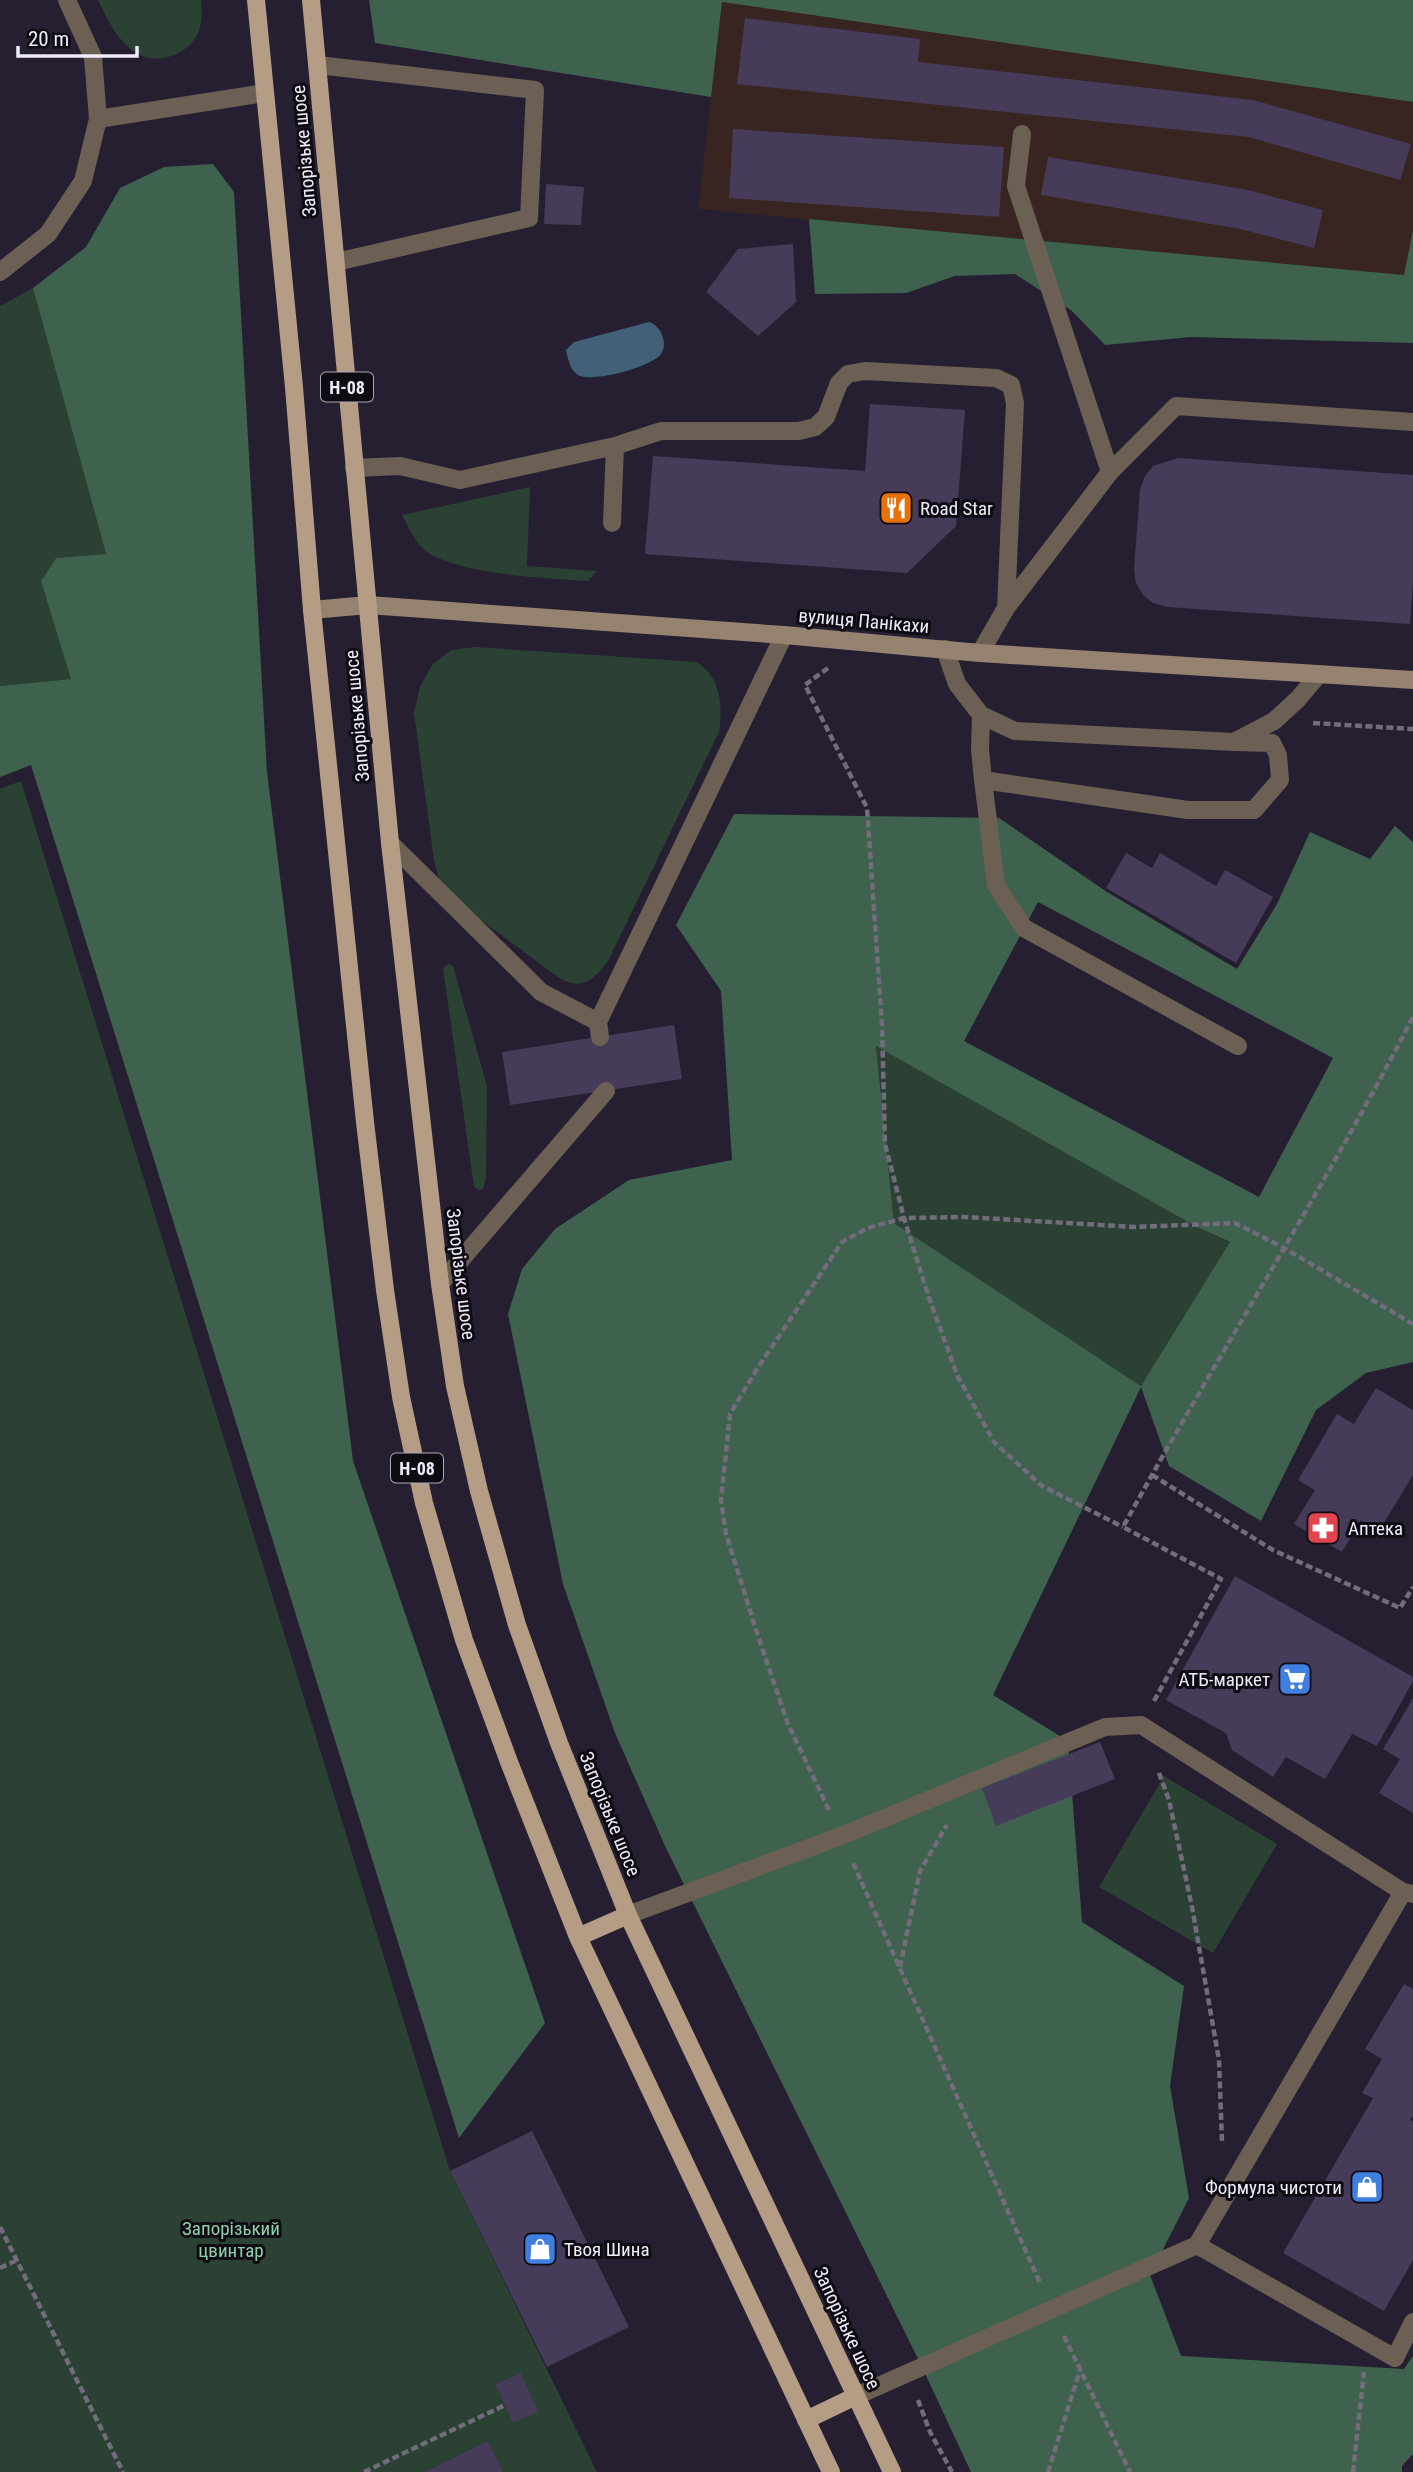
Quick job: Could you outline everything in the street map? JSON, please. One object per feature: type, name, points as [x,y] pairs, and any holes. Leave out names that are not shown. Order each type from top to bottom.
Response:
[{"type":"main road","name":"Запорізьке шосе","points":[[256,0],[294,387],[312,610],[365,1122],[401,1397],[424,1503],[464,1640],[578,1937],[831,2472]]},
{"type":"main road","name":"Запорізьке шосе","points":[[311,0],[390,843],[440,1284],[455,1386],[478,1491],[514,1613],[559,1743],[628,1915],[892,2472]]},
{"type":"main road","points":[[578,1937],[628,1915]]},
{"type":"main road","points":[[806,2420],[856,2396]]},
{"type":"street","name":"вулиця Панікахи","points":[[312,610],[368,606],[784,635],[981,653],[1413,680]]},
{"type":"lane","points":[[0,272],[48,234],[83,181],[98,119],[93,57],[67,0]]},
{"type":"lane","points":[[318,65],[535,90],[530,218],[336,262]]},
{"type":"lane","points":[[98,119],[265,93]]},
{"type":"lane","points":[[1022,134],[1016,186],[1110,472]]},
{"type":"lane","points":[[354,468],[400,466],[460,480],[615,446],[661,431],[799,431],[815,427],[825,417],[839,383],[848,374],[865,371],[996,378],[1011,385],[1015,403],[1006,608]]},
{"type":"lane","points":[[981,653],[1006,608],[1110,472],[1176,406],[1413,422]]},
{"type":"lane","points":[[612,523],[615,446]]},
{"type":"lane","points":[[390,843],[541,992],[599,1029],[784,635]]},
{"type":"lane","points":[[945,649],[957,684],[981,715],[1015,731],[1272,743],[1279,755],[1280,780],[1254,810],[1188,810],[983,780]]},
{"type":"lane","points":[[1234,742],[1274,721],[1298,699],[1318,674]]},
{"type":"lane","points":[[981,715],[980,750],[996,885],[1024,928],[1238,1046]]},
{"type":"lane","points":[[440,1284],[606,1091]]},
{"type":"lane","points":[[628,1915],[841,1836],[1105,1727],[1141,1725],[1408,1893],[1197,2245],[856,2396]]},
{"type":"lane","points":[[1197,2245],[1395,2358],[1413,2322]]},
{"type":"path","points":[[866,642],[805,685],[867,807],[881,1025],[885,1144],[929,1298],[958,1377],[994,1442],[1042,1486],[1221,1579],[1141,1725],[1169,1800],[1219,2060],[1225,2197]]},
{"type":"path","points":[[1274,721],[1413,729]]},
{"type":"path","points":[[1124,1527],[1413,1017]]},
{"type":"path","points":[[1130,2472],[1052,2310],[841,1836],[788,1724],[726,1534],[721,1500],[730,1414],[842,1242],[867,1228],[904,1218],[965,1217],[1135,1227],[1235,1223],[1284,1248],[1413,1324]]},
{"type":"path","points":[[1152,1475],[1273,1550],[1400,1608],[1413,1587]]},
{"type":"path","points":[[900,1968],[920,1871],[972,1782]]},
{"type":"path","points":[[0,2227],[123,2472]]},
{"type":"path","points":[[0,2268],[17,2260]]},
{"type":"path","points":[[1353,2472],[1367,2343]]},
{"type":"path","points":[[1048,2472],[1080,2369]]},
{"type":"path","points":[[910,2373],[916,2398],[930,2432],[952,2472]]},
{"type":"path","points":[[364,2472],[505,2404]]},
{"type":"shaded area","points":[[722,2],[1413,102],[1413,230],[1404,275],[698,209]]},
{"type":"green space","points":[[98,0],[201,0],[200,28],[191,44],[177,54],[159,58],[142,56],[128,47],[118,35]]},
{"type":"green space","points":[[369,0],[1413,0],[1413,102],[722,2],[711,97],[375,43]]},
{"type":"green space","points":[[213,164],[234,192],[267,772],[353,1461],[545,2023],[459,2138],[31,765],[0,777],[0,686],[71,679],[41,581],[56,558],[106,554],[33,288],[86,247],[120,188],[164,167]]},
{"type":"green space","points":[[809,219],[1404,275],[1413,230],[1413,343],[1191,337],[1105,345],[1071,310],[1015,274],[955,276],[906,293],[815,294]]},
{"type":"green space","points":[[33,288],[106,554],[56,558],[41,581],[72,679],[0,686],[0,306]]},
{"type":"green space","points":[[530,487],[527,566],[597,571],[588,581],[504,574],[441,559],[419,544],[402,515]]},
{"type":"green space","points":[[475,647],[697,662],[705,668],[716,684],[721,713],[719,732],[608,961],[598,974],[587,982],[574,984],[559,978],[454,900],[439,879],[434,860],[414,713],[420,687],[432,665],[451,650]]},
{"type":"green space","name":"Запорізький цвинтар","points":[[21,781],[450,2171],[597,2472],[0,2472],[0,789]]},
{"type":"green space","points":[[734,814],[999,818],[1107,892],[1237,969],[1277,904],[1310,832],[1370,859],[1395,826],[1413,842],[1413,1362],[1366,1373],[1316,1410],[1261,1521],[1169,1466],[1141,1387],[993,1695],[1068,1741],[1082,1922],[1184,1986],[1170,2086],[1189,2198],[1150,2275],[1181,2356],[1404,2369],[1413,2356],[1413,2454],[1402,2466],[1402,2472],[971,2472],[666,1848],[615,1733],[563,1584],[508,1314],[522,1269],[555,1229],[629,1180],[732,1160],[721,991],[676,925]],"holes":[[[1038,902],[1333,1058],[1259,1197],[964,1041]],[[876,1046],[1197,1227],[1230,1242],[1141,1386],[894,1223]]]},
{"type":"green space","points":[[448,964],[453,966],[487,1086],[486,1178],[483,1189],[479,1190],[474,1187],[443,968]]},
{"type":"green space","points":[[876,1045],[1197,1227],[1231,1243],[1141,1386],[894,1223]]},
{"type":"green space","points":[[1164,1776],[1277,1844],[1213,1953],[1099,1887]]},
{"type":"water","points":[[649,322],[657,327],[664,340],[663,350],[655,359],[634,368],[596,377],[578,375],[571,367],[566,350],[574,342]]},
{"type":"building","points":[[745,18],[920,39],[918,62],[1253,100],[1411,144],[1400,180],[1248,137],[737,84]]},
{"type":"building","points":[[733,129],[1004,147],[999,217],[729,198]]},
{"type":"building","points":[[1048,157],[1244,189],[1323,210],[1314,248],[1240,229],[1041,195]]},
{"type":"building","points":[[546,184],[584,187],[581,225],[544,224]]},
{"type":"building","points":[[793,244],[796,302],[758,336],[706,292],[738,249]]},
{"type":"building","points":[[870,404],[965,410],[956,526],[907,573],[645,554],[653,456],[865,471]]},
{"type":"building","points":[[1178,458],[1413,475],[1413,582],[1410,624],[1167,607],[1153,603],[1143,595],[1136,583],[1134,569],[1140,489],[1153,466]]},
{"type":"building","points":[[1126,853],[1152,868],[1160,853],[1216,886],[1225,870],[1273,897],[1236,963],[1106,888]]},
{"type":"building","points":[[674,1025],[682,1079],[510,1105],[502,1052]]},
{"type":"building","points":[[1376,1388],[1413,1410],[1413,1475],[1379,1531],[1361,1520],[1342,1552],[1294,1524],[1315,1490],[1298,1480],[1337,1414],[1354,1424]]},
{"type":"building","name":"АТБ-маркет","points":[[1235,1576],[1413,1677],[1377,1746],[1352,1734],[1325,1779],[1286,1757],[1273,1777],[1232,1750],[1226,1733],[1166,1700]]},
{"type":"building","points":[[1413,1698],[1413,1813],[1379,1793],[1400,1759],[1383,1749]]},
{"type":"building","points":[[1100,1742],[1115,1779],[996,1826],[982,1788]]},
{"type":"building","name":"Формула чистоти","points":[[1404,1984],[1413,1989],[1413,2116],[1410,2120],[1413,2122],[1413,2260],[1384,2311],[1283,2253],[1373,2098],[1362,2093],[1382,2059],[1365,2049]]},
{"type":"building","name":"Твоя Шина","points":[[532,2131],[629,2327],[547,2367],[450,2171]]},
{"type":"building","points":[[521,2373],[538,2412],[513,2423],[495,2384]]},
{"type":"building","points":[[488,2441],[503,2472],[425,2472]]},
{"type":"place","name":"Road Star","points":[[896,508]]},
{"type":"place","name":"Аптека","points":[[1323,1528]]},
{"type":"place","name":"АТБ-маркет","points":[[1295,1679]]},
{"type":"place","name":"Формула чистоти","points":[[1367,2187]]},
{"type":"place","name":"Твоя Шина","points":[[540,2249]]}]
